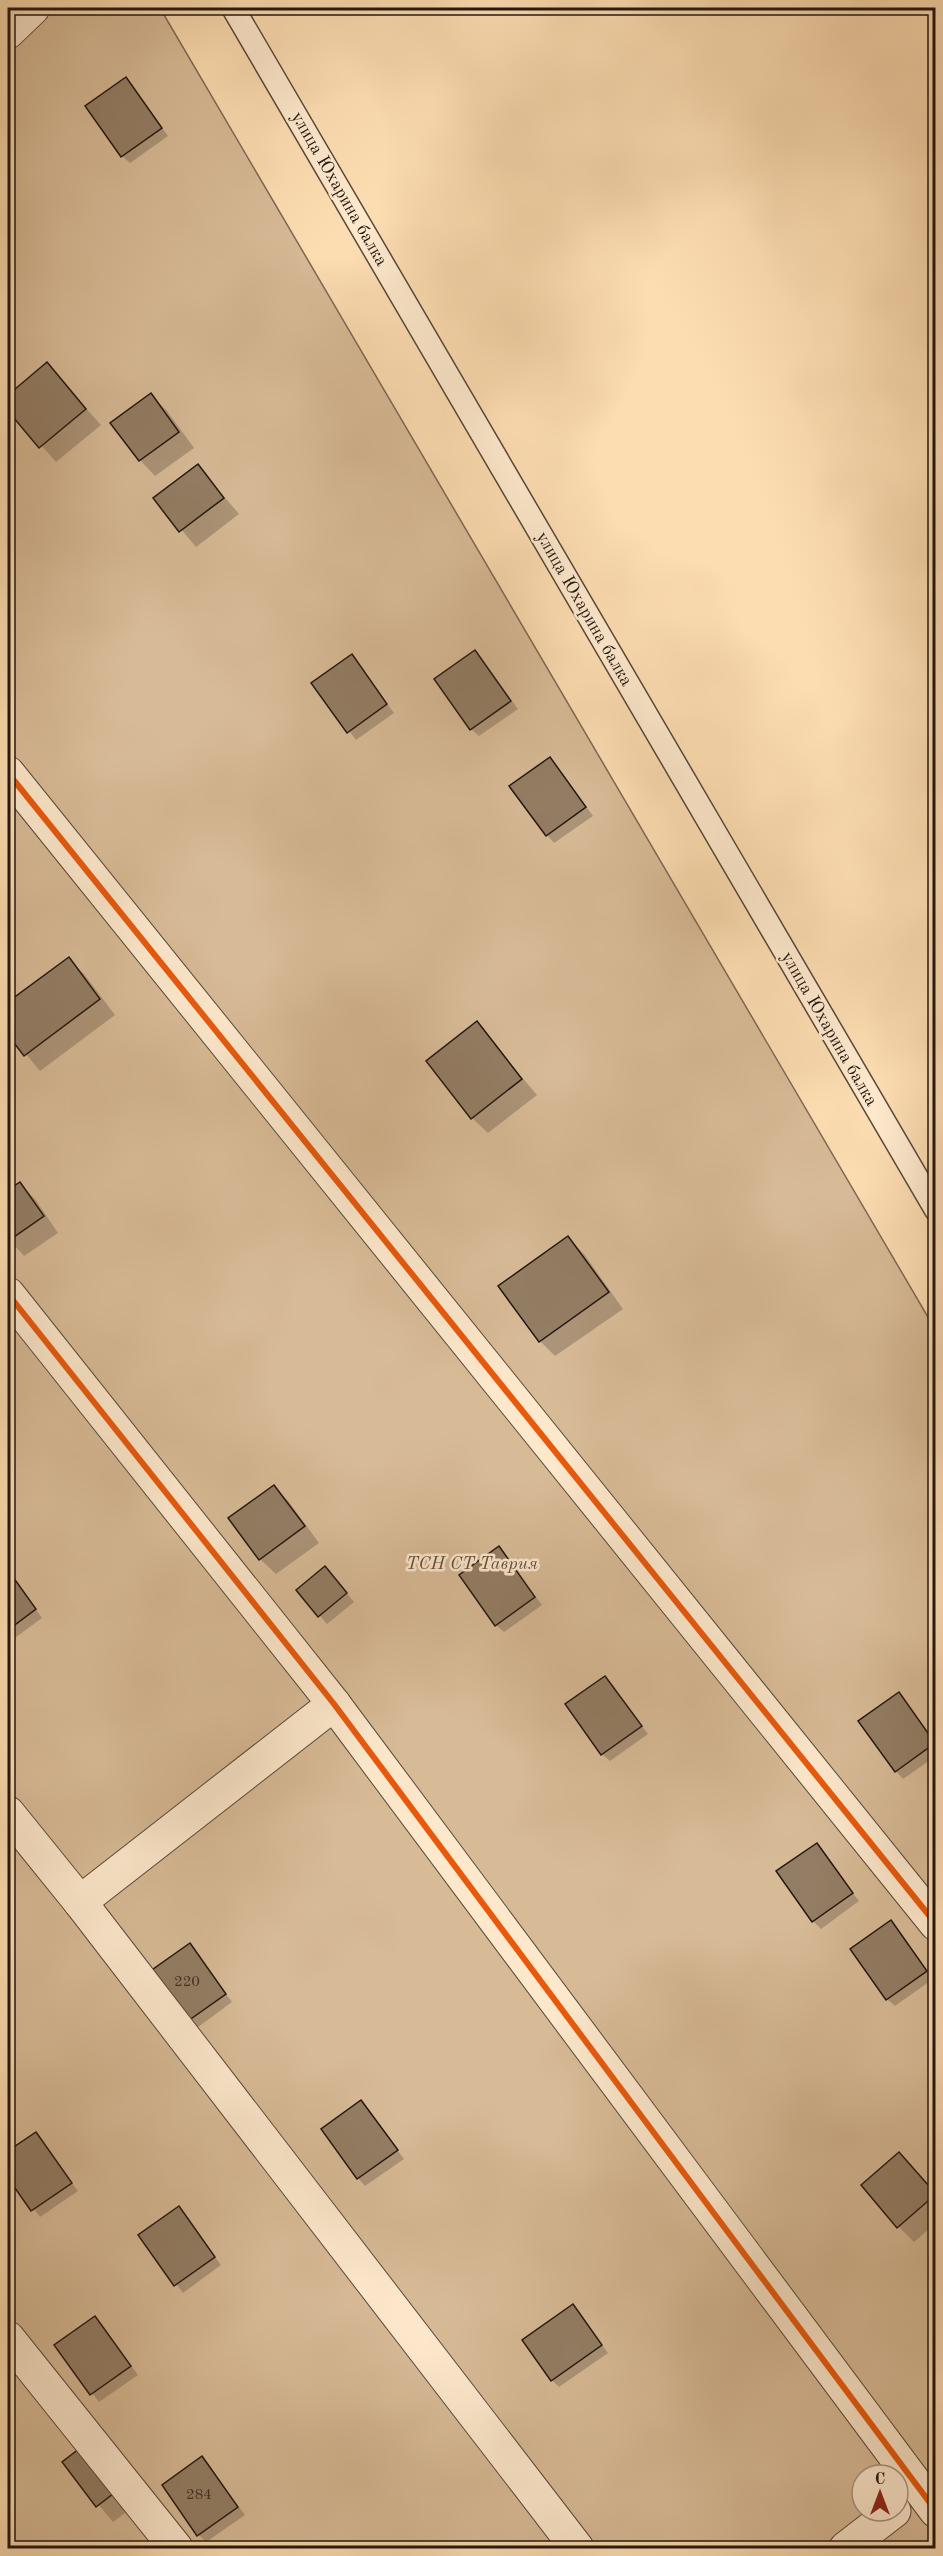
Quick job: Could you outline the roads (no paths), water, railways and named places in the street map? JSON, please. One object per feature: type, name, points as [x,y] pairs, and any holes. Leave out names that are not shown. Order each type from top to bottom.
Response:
[{"type":"street","points":[[8,32],[33,8]]},
{"type":"street","points":[[8,773],[936,1924]]},
{"type":"street","points":[[8,1294],[334,1704],[922,2497]]},
{"type":"street","points":[[80,1902],[334,1704]]},
{"type":"street","points":[[8,1813],[80,1902],[577,2548]]},
{"type":"street","points":[[8,2338],[176,2548]]},
{"type":"street","points":[[846,2548],[878,2523]]},
{"type":"lane","name":"улица Юхарина балка","points":[[233,8],[936,1210]]},
{"type":"park label","name":"ТСН СТ Таврия","points":[[472,1564]]}]
